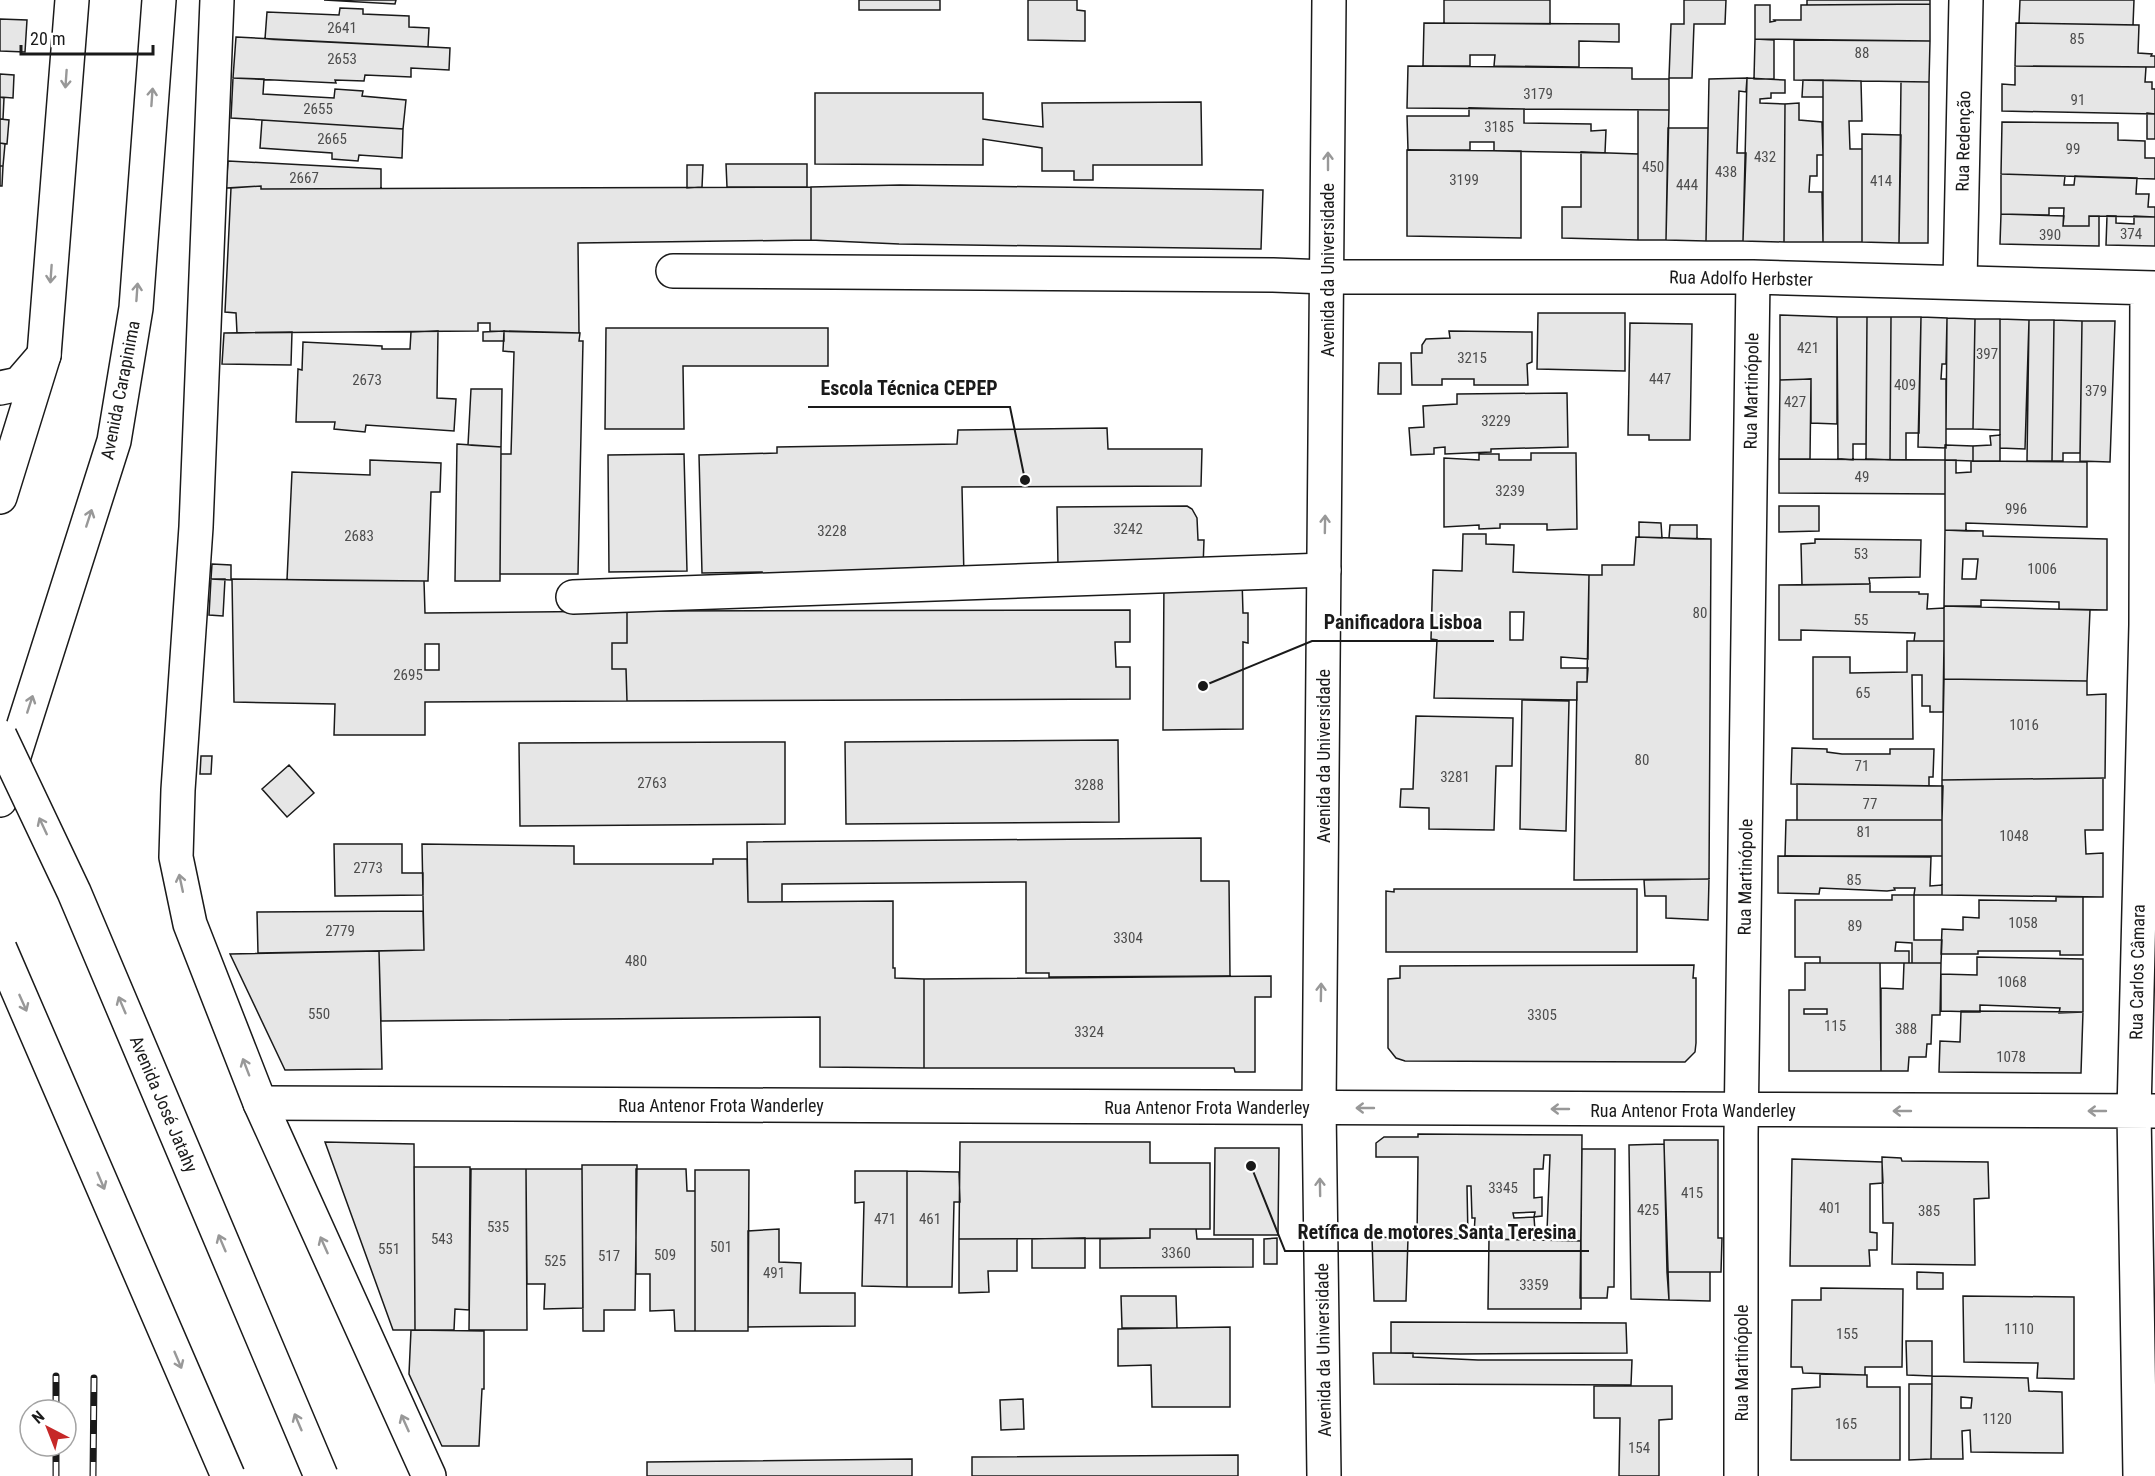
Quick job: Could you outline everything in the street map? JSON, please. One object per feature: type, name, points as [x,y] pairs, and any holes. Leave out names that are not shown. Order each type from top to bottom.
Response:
[{"type":"street","points":[[0,497],[45,355],[72,0]]},
{"type":"street","name":"Avenida Carapinima","points":[[0,800],[114,441],[136,308],[159,0]]},
{"type":"street","points":[[217,0],[196,527],[178,790],[176,857],[190,924],[260,1103],[429,1476]]},
{"type":"street","name":"Avenida da Universidade","points":[[1324,1476],[1319,1108],[1329,0]]},
{"type":"street","name":"Rua Redenção","points":[[1960,282],[1966,0]]},
{"type":"street","name":"Rua Adolfo Herbster","points":[[673,271],[1274,274],[1327,277],[1753,277],[2151,288]]},
{"type":"street","name":"Rua Martinópole","points":[[1741,1476],[1742,1110],[1753,277]]},
{"type":"street","name":"Rua Carlos Câmara","points":[[2140,1476],[2146,626],[2151,288]]},
{"type":"street","points":[[0,388],[19,384],[45,355]]},
{"type":"street","points":[[573,597],[1324,570]]},
{"type":"street","name":"Avenida José Jatahy","points":[[0,736],[74,892],[321,1476]]},
{"type":"street","points":[[0,949],[228,1476]]},
{"type":"street","name":"Rua Antenor Frota Wanderley","points":[[260,1103],[2144,1111]]},
{"type":"building","points":[[324,0],[396,0],[395,4]]},
{"type":"building","points":[[859,0],[940,0],[940,10],[859,10]]},
{"type":"building","points":[[1028,0],[1077,0],[1077,10],[1085,11],[1085,41],[1028,40]]},
{"type":"building","points":[[1444,0],[1550,0],[1550,24],[1444,23]]},
{"type":"building","points":[[1684,0],[1726,0],[1725,24],[1694,24],[1692,78],[1669,78],[1671,24],[1684,24]]},
{"type":"building","points":[[1807,0],[1930,0],[1930,4],[1807,5]]},
{"type":"building","points":[[2020,0],[2134,0],[2133,25],[2019,23]]},
{"type":"building","points":[[1930,4],[1930,41],[1755,39],[1755,5],[1770,5],[1770,22],[1801,20],[1801,5]]},
{"type":"building","points":[[340,8],[363,9],[363,14],[409,16],[409,27],[429,28],[428,47],[265,39],[267,12],[339,15]]},
{"type":"building","points":[[0,19],[27,20],[25,52],[0,51]]},
{"type":"building","points":[[1424,23],[1619,24],[1619,42],[1579,41],[1579,67],[1494,66],[1495,55],[1470,55],[1470,66],[1423,66]]},
{"type":"building","points":[[2016,23],[2139,25],[2138,53],[2155,56],[2155,67],[2015,66]]},
{"type":"building","points":[[236,37],[450,48],[449,70],[411,68],[411,77],[365,75],[364,81],[335,80],[336,83],[233,78]]},
{"type":"building","points":[[1755,39],[1774,40],[1774,79],[1754,79]]},
{"type":"building","points":[[1794,40],[1930,41],[1929,82],[1794,80]]},
{"type":"building","points":[[1408,66],[1632,68],[1632,79],[1669,79],[1669,110],[1407,108]]},
{"type":"building","points":[[2015,66],[2146,67],[2145,82],[2152,82],[2152,89],[2155,89],[2155,114],[2002,111],[2002,84],[2015,85]]},
{"type":"building","points":[[0,74],[14,75],[13,98],[0,97]]},
{"type":"building","points":[[233,78],[264,79],[263,94],[334,98],[335,89],[363,91],[362,96],[406,100],[403,129],[231,118]]},
{"type":"building","points":[[1747,78],[1746,92],[1739,91],[1737,153],[1746,153],[1743,241],[1706,241],[1709,79]]},
{"type":"building","points":[[1747,78],[1785,80],[1785,93],[1771,93],[1771,98],[1760,99],[1760,103],[1785,104],[1784,242],[1743,241]]},
{"type":"building","points":[[1803,80],[1823,80],[1823,97],[1802,97]]},
{"type":"building","points":[[1823,80],[1861,81],[1862,121],[1849,121],[1850,149],[1862,149],[1862,242],[1823,242]]},
{"type":"building","points":[[1901,82],[1929,82],[1928,243],[1899,243]]},
{"type":"building","points":[[815,93],[983,93],[983,119],[1043,127],[1042,103],[1201,102],[1202,165],[1093,165],[1093,180],[1074,180],[1074,171],[1042,171],[1042,148],[983,139],[983,165],[815,164]]},
{"type":"building","points":[[0,97],[4,98],[3,119],[0,119]]},
{"type":"building","points":[[1799,103],[1799,120],[1822,122],[1823,155],[1817,155],[1817,176],[1810,176],[1809,192],[1822,192],[1823,242],[1784,242],[1785,104]]},
{"type":"building","points":[[1469,108],[1524,109],[1524,123],[1591,124],[1591,131],[1606,130],[1605,153],[1494,151],[1494,142],[1470,142],[1470,150],[1408,150],[1407,116],[1469,116]]},
{"type":"building","points":[[1638,110],[1669,110],[1666,240],[1638,240]]},
{"type":"building","points":[[2147,113],[2155,114],[2155,139],[2147,139]]},
{"type":"building","points":[[0,119],[9,120],[7,144],[0,143]]},
{"type":"building","points":[[262,120],[403,129],[402,158],[359,155],[358,161],[332,159],[332,153],[260,148]]},
{"type":"building","points":[[2002,122],[2118,123],[2118,140],[2145,141],[2145,158],[2155,158],[2155,179],[2001,174]]},
{"type":"building","points":[[1668,128],[1708,128],[1706,241],[1666,240]]},
{"type":"building","points":[[1862,134],[1901,135],[1899,243],[1862,242]]},
{"type":"building","points":[[0,143],[5,144],[3,166],[0,166]]},
{"type":"building","points":[[1407,150],[1521,151],[1521,238],[1407,236]]},
{"type":"building","points":[[1581,152],[1638,154],[1638,240],[1562,238],[1562,207],[1581,207]]},
{"type":"building","points":[[228,161],[381,169],[381,189],[261,189],[261,186],[226,188]]},
{"type":"building","points":[[726,164],[807,164],[807,187],[727,187]]},
{"type":"building","points":[[687,165],[703,165],[702,187],[687,188]]},
{"type":"building","points":[[0,166],[3,166],[2,186],[0,186]]},
{"type":"building","points":[[2001,174],[2065,176],[2064,185],[2074,185],[2075,176],[2137,178],[2136,194],[2149,194],[2148,207],[2155,207],[2155,217],[2089,216],[2089,226],[2063,226],[2064,208],[2049,208],[2049,215],[2001,214]]},
{"type":"building","points":[[900,185],[1263,190],[1261,249],[899,244],[811,240],[811,187]]},
{"type":"building","points":[[261,186],[261,189],[811,187],[811,240],[578,243],[579,333],[490,331],[490,323],[478,323],[478,331],[237,333],[236,313],[225,312],[231,188]]},
{"type":"building","points":[[2001,214],[2064,216],[2063,226],[2089,226],[2089,216],[2099,216],[2099,246],[2000,244]]},
{"type":"building","points":[[2107,216],[2116,216],[2116,223],[2134,224],[2134,216],[2155,217],[2155,246],[2106,245]]},
{"type":"building","points":[[1538,313],[1625,313],[1625,371],[1537,369]]},
{"type":"building","points":[[1780,315],[1837,317],[1837,424],[1811,423],[1811,379],[1780,380]]},
{"type":"building","points":[[1837,317],[1867,317],[1866,444],[1853,444],[1853,460],[1838,459]]},
{"type":"building","points":[[1867,317],[1891,317],[1890,460],[1866,459]]},
{"type":"building","points":[[1891,317],[1921,317],[1919,433],[1906,433],[1906,460],[1890,460]]},
{"type":"building","points":[[1921,317],[1947,318],[1946,364],[1942,364],[1941,379],[1946,379],[1946,448],[1918,447]]},
{"type":"building","points":[[1947,318],[1975,319],[1973,429],[1946,429]]},
{"type":"building","points":[[1975,319],[2000,319],[2000,430],[1973,429]]},
{"type":"building","points":[[2000,319],[2029,320],[2025,449],[2000,448]]},
{"type":"building","points":[[2029,320],[2054,320],[2052,461],[2027,461]]},
{"type":"building","points":[[2054,320],[2082,321],[2080,453],[2063,453],[2063,461],[2052,461]]},
{"type":"building","points":[[2082,321],[2115,321],[2110,462],[2080,461]]},
{"type":"building","points":[[1630,323],[1692,324],[1690,440],[1649,440],[1649,435],[1628,435]]},
{"type":"building","points":[[606,328],[828,328],[828,366],[683,366],[684,429],[605,429]]},
{"type":"building","points":[[438,331],[437,398],[456,399],[454,431],[366,425],[365,432],[334,429],[335,422],[296,422],[298,369],[302,370],[303,342],[382,346],[382,349],[410,349],[411,332]]},
{"type":"building","points":[[504,331],[504,341],[483,341],[483,332]]},
{"type":"building","points":[[504,331],[580,333],[579,341],[583,341],[578,574],[500,574],[501,454],[511,454],[514,352],[503,351]]},
{"type":"building","points":[[1449,331],[1532,332],[1532,362],[1527,364],[1528,385],[1474,385],[1474,379],[1442,379],[1442,385],[1412,385],[1411,353],[1422,353],[1422,345],[1426,339],[1450,338]]},
{"type":"building","points":[[292,332],[291,365],[222,364],[224,333]]},
{"type":"building","points":[[1379,363],[1401,363],[1401,394],[1378,394]]},
{"type":"building","points":[[1811,379],[1810,459],[1779,459],[1780,380]]},
{"type":"building","points":[[471,389],[502,389],[501,447],[468,445]]},
{"type":"building","points":[[1567,393],[1568,447],[1491,449],[1491,452],[1445,454],[1445,447],[1434,448],[1434,454],[1411,455],[1409,428],[1424,427],[1423,406],[1457,404],[1457,394]]},
{"type":"building","points":[[1107,428],[1108,449],[1202,449],[1201,486],[962,487],[964,578],[761,579],[762,572],[702,573],[699,455],[777,453],[777,447],[957,444],[958,430]]},
{"type":"building","points":[[2000,435],[2000,461],[1973,461],[1973,446],[1991,445],[1990,436]]},
{"type":"building","points":[[457,444],[501,447],[500,581],[455,581]]},
{"type":"building","points":[[1945,445],[1973,446],[1973,461],[1945,460]]},
{"type":"building","points":[[1531,453],[1576,453],[1577,529],[1547,530],[1547,524],[1500,524],[1500,528],[1479,529],[1479,525],[1444,527],[1444,458],[1479,460],[1479,454],[1499,454],[1499,460],[1531,460]]},
{"type":"building","points":[[684,454],[687,571],[609,572],[608,455]]},
{"type":"building","points":[[1779,459],[1945,460],[1945,494],[1779,493]]},
{"type":"building","points":[[370,460],[441,463],[440,492],[431,492],[428,581],[287,580],[292,472],[370,475]]},
{"type":"building","points":[[1945,460],[1956,460],[1956,473],[1971,472],[1971,461],[2087,462],[2087,527],[1966,523],[1966,531],[1945,530]]},
{"type":"building","points":[[1187,506],[1192,509],[1197,518],[1198,540],[1204,540],[1203,568],[1058,566],[1057,507]]},
{"type":"building","points":[[1779,506],[1819,506],[1819,531],[1779,532]]},
{"type":"building","points":[[1639,522],[1661,523],[1662,538],[1639,537]]},
{"type":"building","points":[[1670,525],[1697,525],[1697,539],[1669,538]]},
{"type":"building","points":[[1945,530],[1983,531],[1983,536],[2107,539],[2107,610],[2059,609],[2059,602],[1981,600],[1981,606],[1944,606]],"holes":[[[1963,559],[1978,559],[1976,579],[1962,579]]]},
{"type":"building","points":[[1463,534],[1486,534],[1486,544],[1514,545],[1513,572],[1589,575],[1588,659],[1561,657],[1561,668],[1588,668],[1587,682],[1577,682],[1577,700],[1434,698],[1437,640],[1431,639],[1433,570],[1462,571]],"holes":[[[1510,612],[1524,612],[1523,640],[1510,640]]]},
{"type":"building","points":[[1636,537],[1711,539],[1709,879],[1574,880],[1577,682],[1587,682],[1589,575],[1602,575],[1602,565],[1634,565]]},
{"type":"building","points":[[1815,539],[1921,540],[1920,577],[1869,578],[1870,584],[1802,585],[1801,544],[1815,543]]},
{"type":"building","points":[[212,564],[231,565],[231,580],[211,579]]},
{"type":"building","points":[[1164,578],[1242,579],[1243,613],[1248,613],[1248,643],[1243,642],[1243,729],[1163,730]]},
{"type":"building","points":[[211,579],[225,579],[223,616],[209,615]]},
{"type":"building","points":[[232,579],[424,581],[425,613],[627,611],[627,643],[612,643],[612,669],[626,669],[627,701],[425,702],[425,735],[334,735],[335,704],[234,702]],"holes":[[[425,644],[439,644],[439,670],[425,670]]]},
{"type":"building","points":[[1870,584],[1870,592],[1928,594],[1927,609],[1944,608],[1944,641],[1914,641],[1915,633],[1801,630],[1801,640],[1779,640],[1779,585]]},
{"type":"building","points":[[1944,606],[2090,610],[2087,681],[1944,679]]},
{"type":"building","points":[[1130,610],[1130,642],[1115,642],[1116,667],[1130,667],[1130,699],[627,701],[626,669],[612,669],[612,643],[627,643],[627,611]]},
{"type":"building","points":[[1907,641],[1944,641],[1943,712],[1930,712],[1930,706],[1922,706],[1922,675],[1912,675],[1913,739],[1813,739],[1813,657],[1850,657],[1850,673],[1907,672]]},
{"type":"building","points":[[1944,679],[2087,681],[2087,695],[2106,694],[2105,778],[1942,780]]},
{"type":"building","points":[[1522,700],[1569,701],[1566,831],[1520,829]]},
{"type":"building","points":[[1416,716],[1513,718],[1512,766],[1496,766],[1494,830],[1429,829],[1429,808],[1400,807],[1401,789],[1413,789]]},
{"type":"building","points":[[1118,740],[1119,822],[846,824],[845,742]]},
{"type":"building","points":[[785,742],[785,824],[520,826],[519,743]]},
{"type":"building","points":[[1792,748],[1827,749],[1827,752],[1842,754],[1890,754],[1890,749],[1934,749],[1933,777],[1929,777],[1929,786],[1791,784]]},
{"type":"building","points":[[201,756],[212,756],[211,774],[200,774]]},
{"type":"building","points":[[289,765],[314,793],[287,817],[262,789]]},
{"type":"building","points":[[2103,778],[2103,830],[2085,830],[2086,854],[2103,853],[2103,897],[1942,895],[1942,780]]},
{"type":"building","points":[[1797,784],[1943,786],[1942,820],[1797,820]]},
{"type":"building","points":[[1786,820],[1942,820],[1942,856],[1785,856]]},
{"type":"building","points":[[1201,838],[1201,881],[1229,881],[1230,976],[1049,977],[1049,973],[1026,973],[1026,882],[782,884],[782,902],[748,902],[747,842]]},
{"type":"building","points":[[334,844],[402,844],[402,873],[423,873],[423,895],[335,896]]},
{"type":"building","points":[[422,844],[574,846],[574,864],[713,864],[713,859],[747,859],[748,902],[893,901],[895,978],[924,979],[924,1068],[820,1067],[820,1017],[381,1021],[379,951],[424,950]]},
{"type":"building","points":[[1778,856],[1931,857],[1930,886],[1942,885],[1942,895],[1914,895],[1915,888],[1894,888],[1895,890],[1887,891],[1820,888],[1819,894],[1778,893]]},
{"type":"building","points":[[1709,879],[1708,920],[1666,918],[1666,896],[1645,896],[1644,880]]},
{"type":"building","points":[[1394,889],[1637,889],[1637,952],[1386,952],[1386,891],[1394,892]]},
{"type":"building","points":[[1892,895],[1914,895],[1914,940],[1942,940],[1941,963],[1912,963],[1912,943],[1896,942],[1895,951],[1909,951],[1909,963],[1820,963],[1820,957],[1795,957],[1795,900],[1892,900]]},
{"type":"building","points":[[2056,897],[2083,897],[2083,955],[2060,955],[2060,951],[1978,951],[1978,954],[1941,954],[1942,929],[1963,930],[1963,917],[1979,918],[1979,900],[2056,901]]},
{"type":"building","points":[[423,911],[424,950],[258,953],[257,912]]},
{"type":"building","points":[[379,951],[382,1069],[285,1070],[230,954]]},
{"type":"building","points":[[1977,957],[2083,959],[2083,1012],[2059,1013],[2060,1008],[1980,1005],[1980,1012],[1941,1011],[1941,974],[1977,975]]},
{"type":"building","points":[[1805,963],[1880,963],[1881,1071],[1789,1071],[1789,990],[1805,990]],"holes":[[[1804,1009],[1827,1009],[1827,1014],[1804,1014]]]},
{"type":"building","points":[[1904,963],[1941,963],[1940,1015],[1932,1015],[1931,1044],[1927,1044],[1926,1057],[1909,1057],[1908,1071],[1881,1071],[1881,988],[1903,989]]},
{"type":"building","points":[[1694,965],[1696,1043],[1695,1052],[1685,1062],[1405,1061],[1396,1058],[1388,1048],[1388,979],[1400,978],[1400,966]]},
{"type":"building","points":[[1271,976],[1271,997],[1255,997],[1255,1072],[1235,1072],[1234,1068],[924,1068],[924,979]]},
{"type":"building","points":[[1961,1011],[2083,1012],[2081,1073],[1939,1072],[1940,1041],[1960,1042]]},
{"type":"building","points":[[1418,1134],[1582,1135],[1581,1241],[1481,1239],[1482,1234],[1474,1234],[1475,1218],[1472,1218],[1471,1186],[1467,1186],[1468,1239],[1417,1238],[1418,1157],[1376,1157],[1376,1143],[1384,1137],[1418,1137]],"holes":[[[1544,1155],[1550,1155],[1547,1231],[1535,1231],[1534,1217],[1542,1216],[1542,1197],[1534,1198],[1534,1169],[1543,1169]],[[1535,1212],[1534,1217],[1514,1218],[1513,1213]]]},
{"type":"building","points":[[1664,1140],[1718,1140],[1718,1238],[1722,1238],[1721,1272],[1667,1272]]},
{"type":"building","points":[[325,1142],[414,1144],[415,1330],[393,1330]]},
{"type":"building","points":[[960,1142],[1150,1142],[1150,1163],[1210,1163],[1210,1229],[1150,1229],[1150,1238],[959,1239]]},
{"type":"building","points":[[1664,1144],[1669,1300],[1631,1299],[1629,1145]]},
{"type":"building","points":[[1215,1148],[1279,1148],[1278,1235],[1214,1235]]},
{"type":"building","points":[[1582,1149],[1615,1149],[1614,1287],[1608,1287],[1607,1298],[1580,1298]]},
{"type":"building","points":[[1882,1157],[1901,1158],[1902,1161],[1988,1162],[1989,1198],[1974,1199],[1975,1265],[1892,1264],[1893,1223],[1883,1223]]},
{"type":"building","points":[[1792,1159],[1882,1162],[1883,1183],[1870,1184],[1870,1232],[1877,1233],[1877,1250],[1869,1250],[1870,1266],[1790,1266]]},
{"type":"building","points":[[582,1165],[637,1165],[635,1310],[604,1310],[604,1331],[583,1331]]},
{"type":"building","points":[[414,1167],[470,1167],[469,1310],[455,1309],[454,1330],[415,1330]]},
{"type":"building","points":[[471,1169],[526,1169],[527,1330],[469,1330]]},
{"type":"building","points":[[526,1169],[582,1169],[583,1308],[544,1309],[545,1284],[527,1284]]},
{"type":"building","points":[[636,1169],[686,1169],[687,1191],[695,1191],[695,1331],[675,1331],[674,1310],[650,1311],[650,1274],[636,1274]]},
{"type":"building","points":[[695,1170],[749,1170],[748,1331],[695,1331]]},
{"type":"building","points":[[855,1171],[907,1171],[907,1287],[862,1286],[864,1202],[855,1203]]},
{"type":"building","points":[[907,1171],[959,1172],[960,1202],[954,1202],[952,1287],[907,1287]]},
{"type":"building","points":[[779,1229],[779,1262],[801,1263],[800,1293],[855,1293],[855,1326],[748,1327],[748,1231]]},
{"type":"building","points":[[1150,1229],[1196,1229],[1197,1239],[1253,1239],[1253,1267],[1100,1268],[1100,1239],[1150,1238]]},
{"type":"building","points":[[1372,1237],[1408,1238],[1406,1301],[1374,1301]]},
{"type":"building","points":[[1085,1238],[1085,1268],[1032,1268],[1032,1239]]},
{"type":"building","points":[[1277,1238],[1277,1264],[1264,1264],[1264,1239]]},
{"type":"building","points":[[959,1239],[1017,1239],[1017,1271],[988,1271],[989,1292],[959,1293]]},
{"type":"building","points":[[1489,1239],[1581,1241],[1581,1309],[1488,1309]]},
{"type":"building","points":[[1667,1272],[1710,1272],[1710,1301],[1669,1300]]},
{"type":"building","points":[[1917,1272],[1943,1273],[1943,1289],[1917,1289]]},
{"type":"building","points":[[1821,1288],[1903,1289],[1902,1367],[1865,1367],[1865,1375],[1803,1373],[1802,1367],[1791,1367],[1792,1300],[1821,1300]]},
{"type":"building","points":[[1121,1296],[1176,1296],[1177,1328],[1122,1328]]},
{"type":"building","points":[[1963,1296],[2074,1297],[2074,1379],[2037,1378],[2038,1363],[1964,1362]]},
{"type":"building","points":[[1391,1322],[1626,1323],[1627,1353],[1391,1353]]},
{"type":"building","points":[[1230,1327],[1230,1407],[1152,1407],[1151,1365],[1118,1366],[1118,1329]]},
{"type":"building","points":[[411,1330],[484,1331],[484,1389],[482,1389],[479,1446],[442,1446],[409,1374]]},
{"type":"building","points":[[1906,1341],[1932,1341],[1932,1376],[1907,1375]]},
{"type":"building","points":[[1373,1353],[1413,1353],[1413,1357],[1478,1360],[1632,1360],[1631,1385],[1374,1384]]},
{"type":"building","points":[[1820,1374],[1867,1375],[1867,1387],[1900,1387],[1900,1460],[1791,1460],[1792,1389],[1820,1387]]},
{"type":"building","points":[[1932,1376],[2028,1378],[2029,1391],[2062,1392],[2063,1453],[1971,1452],[1970,1430],[1962,1431],[1963,1459],[1931,1459]],"holes":[[[1961,1397],[1972,1398],[1971,1408],[1961,1408]]]},
{"type":"building","points":[[1909,1384],[1932,1384],[1931,1459],[1909,1460]]},
{"type":"building","points":[[1594,1386],[1672,1386],[1672,1419],[1659,1420],[1659,1476],[1619,1476],[1620,1418],[1594,1418]]},
{"type":"building","points":[[1023,1399],[1024,1429],[1001,1430],[1000,1400]]},
{"type":"building","points":[[1238,1455],[1238,1476],[972,1476],[972,1457]]},
{"type":"building","points":[[912,1459],[912,1476],[647,1476],[647,1462]]},
{"type":"railway","points":[[56,1376],[56,1398]]},
{"type":"railway","points":[[93,1476],[94,1378]]},
{"type":"railway","points":[[56,1458],[56,1476]]},
{"type":"place","name":"Escola Técnica CEPEP","points":[[1025,480]]},
{"type":"place","name":"Panificadora Lisboa","points":[[1203,686]]},
{"type":"place","name":"Retífica de motores Santa Teresina","points":[[1251,1166]]}]
